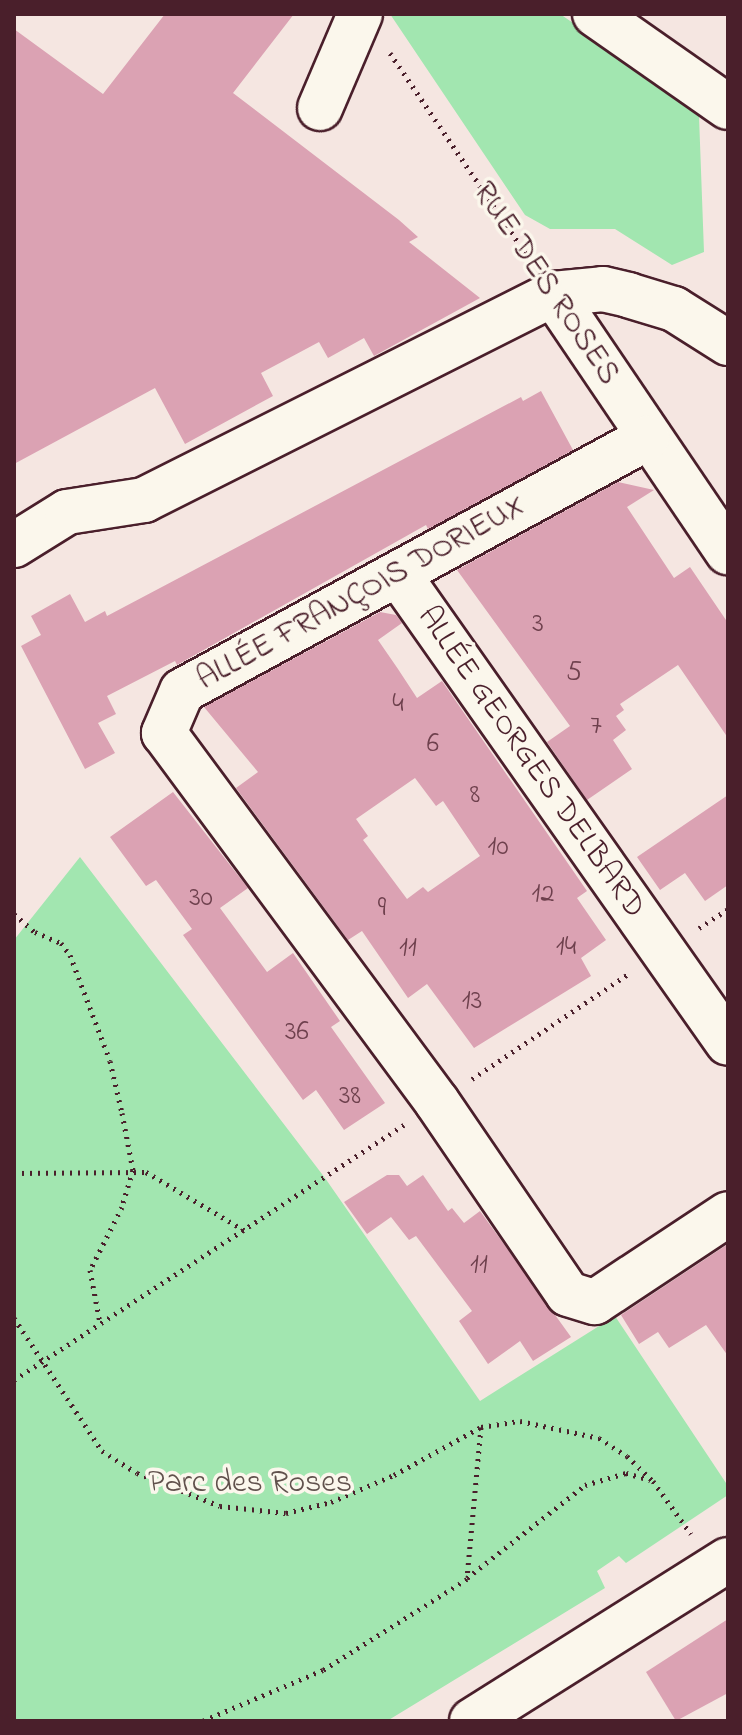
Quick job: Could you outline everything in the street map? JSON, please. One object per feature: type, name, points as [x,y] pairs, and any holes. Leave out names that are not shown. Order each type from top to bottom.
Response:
[{"type":"street","points":[[595,14],[728,107]]},
{"type":"street","points":[[320,108],[370,27]]},
{"type":"street","points":[[14,545],[80,507],[144,500],[553,294],[603,289],[628,295],[674,309],[728,343]]},
{"type":"street","name":"RUE DES ROSES","points":[[553,294],[647,438],[728,552]]},
{"type":"street","name":"ALLÉE FRANÇOIS DORIEUX","points":[[437,1102],[164,733],[182,691],[647,438]]},
{"type":"street","name":"ALLÉE GEORGES DELBARD","points":[[398,574],[661,952],[728,1043]]},
{"type":"street","points":[[437,1102],[568,1294],[595,1302],[728,1214]]},
{"type":"street","points":[[472,1721],[711,1549]]},
{"type":"path","name":"RUE DES ROSES","points":[[370,27],[553,294]]},
{"type":"path","points":[[14,1380],[728,909]]},
{"type":"path","points":[[14,914],[35,932],[61,943],[70,955],[110,1061],[133,1170],[122,1207],[90,1270],[100,1323]]},
{"type":"path","points":[[14,1173],[133,1170],[160,1177],[244,1230]]},
{"type":"path","points":[[14,1318],[102,1451],[137,1473],[220,1506],[286,1513],[331,1502],[394,1475],[481,1427],[520,1421],[580,1432],[627,1456],[653,1481],[711,1549]]},
{"type":"path","points":[[467,1579],[481,1427]]},
{"type":"path","points":[[202,1721],[323,1670],[467,1579],[585,1485],[626,1473],[653,1481]]},
{"type":"green space","points":[[390,14],[560,14],[665,86],[699,116],[704,252],[672,265],[615,229],[550,229],[525,215]]},
{"type":"green space","name":"Parc des Roses","points":[[80,857],[325,1178],[480,1401],[615,1316],[728,1486],[728,1495],[626,1563],[619,1556],[597,1571],[605,1588],[387,1721],[14,1721],[14,940]]},
{"type":"building","points":[[165,14],[294,14],[233,93],[399,220],[418,237],[409,242],[480,298],[374,356],[364,338],[328,358],[319,342],[261,373],[273,396],[185,444],[155,388],[14,464],[14,29],[103,94]]},
{"type":"building","points":[[541,391],[573,450],[428,529],[426,525],[177,665],[175,661],[107,696],[116,714],[98,723],[115,753],[85,769],[21,646],[41,635],[31,616],[70,594],[85,622],[105,611],[107,616],[521,397],[523,401]]},
{"type":"building","points":[[618,482],[654,490],[627,507],[674,578],[690,567],[728,623],[728,738],[678,665],[620,704],[624,710],[616,716],[626,730],[613,740],[632,769],[587,800],[547,742],[570,726],[457,570]]},
{"type":"building","points":[[380,612],[396,615],[402,623],[378,640],[417,698],[442,681],[587,891],[577,898],[606,940],[581,958],[591,976],[474,1048],[427,984],[408,998],[362,931],[348,940],[236,788],[258,772],[204,707]],"holes":[[[415,778],[436,806],[443,801],[480,856],[428,892],[423,887],[407,899],[363,840],[368,836],[356,819]]]},
{"type":"building","points":[[173,792],[248,888],[220,908],[267,972],[293,953],[340,1021],[331,1027],[385,1103],[344,1130],[316,1090],[303,1100],[183,935],[192,929],[156,880],[146,886],[110,837]]},
{"type":"building","points":[[728,795],[728,885],[705,901],[685,873],[660,890],[637,857]]},
{"type":"building","points":[[387,1175],[399,1175],[407,1186],[423,1175],[448,1211],[452,1208],[464,1223],[480,1211],[571,1337],[533,1361],[520,1341],[488,1364],[459,1321],[472,1311],[416,1236],[409,1240],[391,1217],[367,1234],[344,1202]]},
{"type":"building","points":[[728,1244],[728,1356],[706,1325],[669,1348],[658,1332],[639,1344],[621,1315]]},
{"type":"building","points":[[728,1619],[728,1693],[676,1721],[646,1672]]}]
